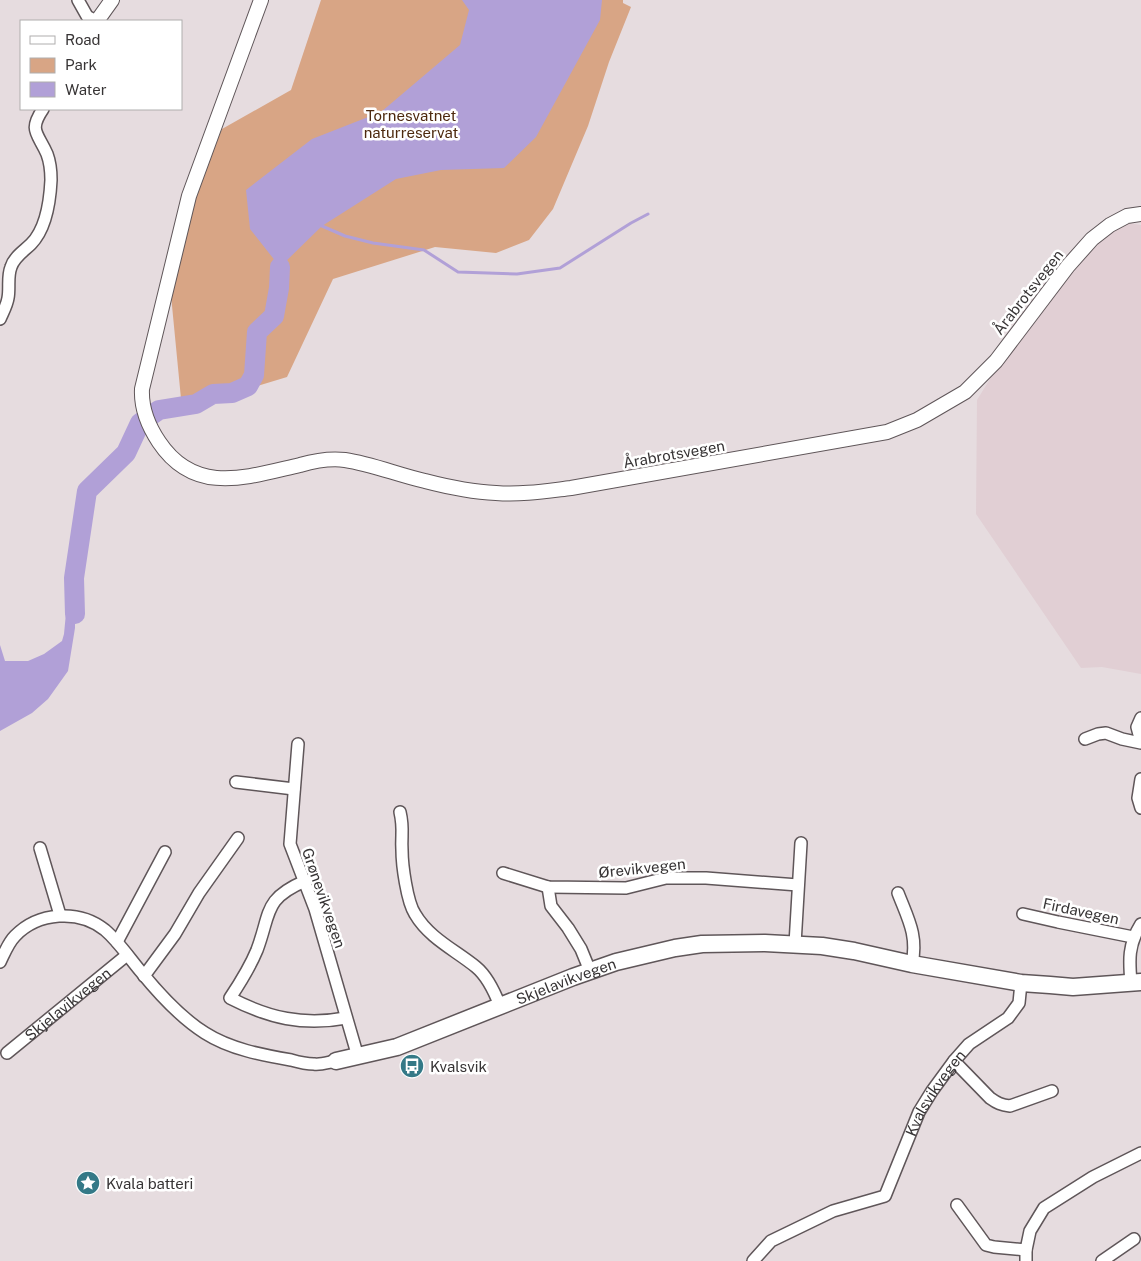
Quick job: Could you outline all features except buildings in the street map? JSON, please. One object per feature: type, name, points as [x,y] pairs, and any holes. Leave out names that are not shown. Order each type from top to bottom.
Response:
[{"type":"main road","name":"Skjelavikvegen","points":[[336,1061],[397,1047],[590,971],[646,954],[684,946],[756,943],[796,944],[854,951],[912,964],[1021,982]]},
{"type":"main road","points":[[1021,982],[1073,987],[1136,983]]},
{"type":"street","points":[[78,0],[87,16],[94,20]]},
{"type":"street","points":[[97,20],[112,0]]},
{"type":"street","name":"Årabrotsvegen","points":[[261,0],[189,196],[144,379],[141,399],[150,425],[174,461],[187,470],[214,478],[227,479],[250,476],[326,460],[344,460],[423,481],[462,489],[496,493],[531,493],[571,488],[887,432],[923,417],[965,392],[996,361],[1068,266],[1092,239],[1110,225],[1126,216],[1141,214]]},
{"type":"street","points":[[0,319],[8,299],[11,267],[15,260],[32,243],[42,228],[48,204],[51,180],[50,164],[46,152],[37,138],[34,125],[42,110]]},
{"type":"street","points":[[1085,739],[1106,733],[1141,743],[1137,728],[1141,718]]},
{"type":"street","name":"Grønevikvegen","points":[[298,744],[290,844],[315,909],[358,1057]]},
{"type":"street","points":[[1141,779],[1138,798],[1141,808]]},
{"type":"street","points":[[236,782],[294,789]]},
{"type":"street","points":[[400,812],[404,826],[402,851],[408,897],[414,914],[426,930],[477,968],[495,992],[500,1006]]},
{"type":"street","points":[[144,976],[176,934],[199,893],[238,838]]},
{"type":"street","points":[[796,944],[800,843]]},
{"type":"street","points":[[40,848],[60,915]]},
{"type":"street","points":[[117,942],[165,852]]},
{"type":"street","name":"Ørevikvegen","points":[[503,873],[548,887],[626,888],[666,878],[706,878],[798,886]]},
{"type":"street","points":[[305,881],[279,895],[271,904],[256,951],[230,998],[260,1012],[284,1019],[319,1021],[346,1018]]},
{"type":"street","points":[[548,887],[551,906],[577,942],[590,971]]},
{"type":"street","points":[[898,893],[913,929],[915,950],[912,964]]},
{"type":"street","name":"Firdavegen","points":[[1022,914],[1133,937]]},
{"type":"street","name":"Skjelavikvegen","points":[[0,962],[3,947],[24,928],[37,921],[60,915],[76,917],[104,929],[117,942],[158,993],[205,1033],[235,1047],[272,1057],[314,1065],[336,1061]]},
{"type":"street","name":"Firdavegen","points":[[1136,983],[1130,961],[1133,937],[1141,924]]},
{"type":"street","name":"Skjelavikvegen","points":[[7,1053],[127,955]]},
{"type":"street","name":"Kvalsvikvegen","points":[[753,1261],[771,1241],[833,1211],[885,1196],[919,1112],[932,1091],[969,1044],[1008,1018],[1019,1003],[1021,982]]},
{"type":"street","points":[[954,1061],[990,1098],[1004,1106],[1010,1106],[1052,1091]]},
{"type":"street","points":[[957,1204],[986,1245],[1026,1255],[1030,1231],[1044,1208],[1093,1176],[1141,1153]]},
{"type":"street","points":[[1102,1261],[1134,1239]]},
{"type":"shaded area","points":[[1123,222],[1141,225],[1141,674],[1102,667],[1081,668],[976,514],[977,400],[1022,327],[1066,267]]},
{"type":"green space","name":"Tornesvatnet naturreservat","points":[[321,0],[623,0],[623,3],[631,7],[609,62],[588,126],[553,209],[529,240],[496,253],[435,247],[333,279],[287,377],[182,409],[170,285],[189,202],[222,129],[291,90]]},
{"type":"water","points":[[462,0],[602,0],[600,20],[536,137],[504,168],[441,170],[396,179],[322,226],[280,267],[250,229],[246,190],[312,139],[381,112],[460,45],[469,10]]},
{"type":"water","points":[[66,613],[75,614],[75,628],[68,671],[48,699],[32,713],[0,731],[0,645],[5,661],[28,661],[44,654],[62,641]]},
{"type":"waterway","points":[[322,226],[345,236],[373,243],[424,250],[458,272],[517,274],[560,268],[648,214]]},
{"type":"waterway","points":[[75,614],[74,578],[87,491],[126,453],[140,423],[159,410],[196,404],[213,394],[232,393],[248,386],[254,375],[257,332],[274,316],[279,288],[280,267]]},
{"type":"place","name":"Kvalsvik","points":[[412,1066]]},
{"type":"place","name":"Kvala batteri","points":[[88,1183]]}]
